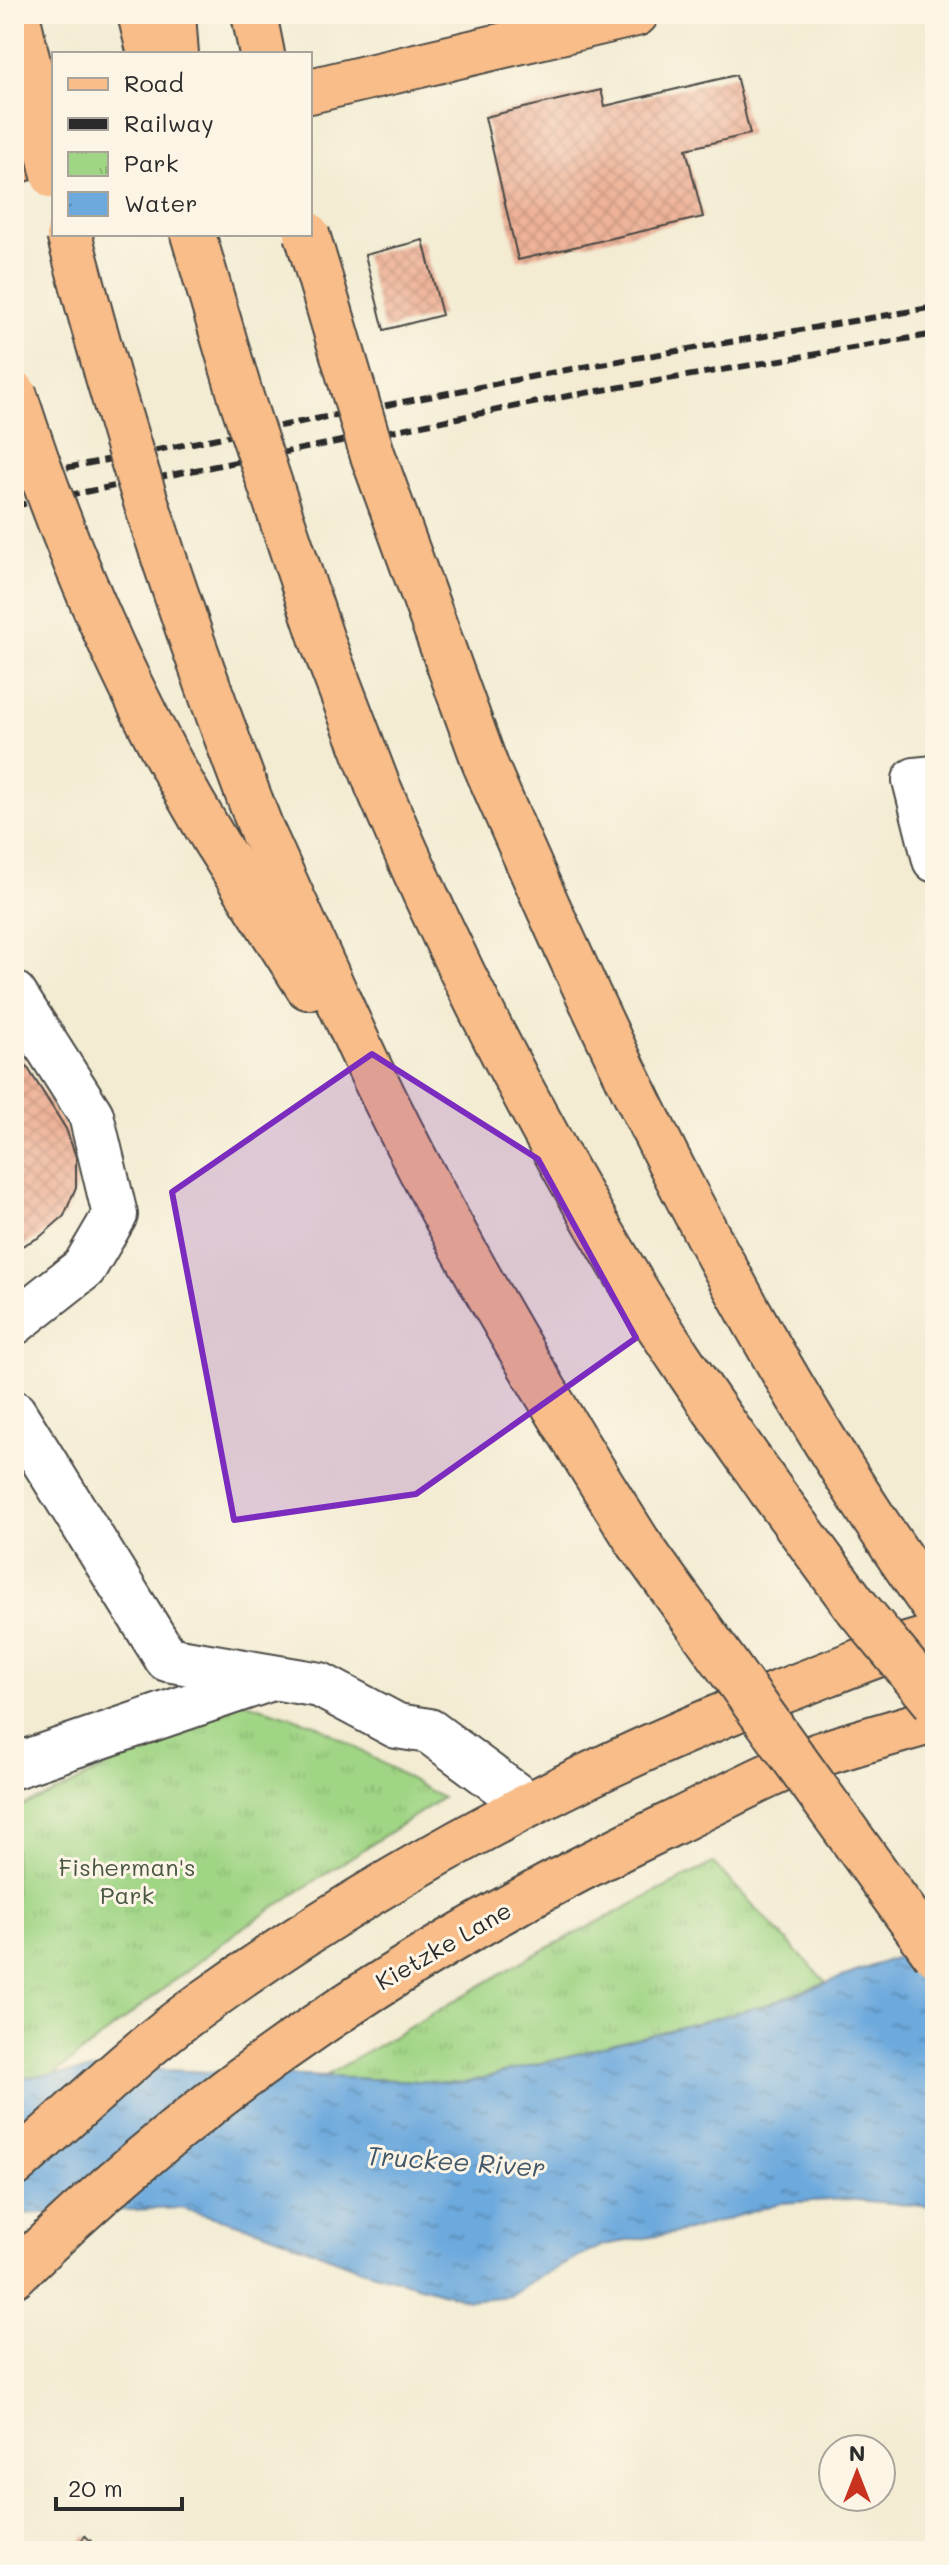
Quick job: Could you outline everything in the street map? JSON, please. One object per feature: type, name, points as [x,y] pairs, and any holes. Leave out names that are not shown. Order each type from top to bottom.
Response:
[{"type":"main road","points":[[17,14],[52,167]]},
{"type":"main road","points":[[140,14],[150,52]]},
{"type":"main road","points":[[173,14],[176,52]]},
{"type":"main road","points":[[254,14],[262,52]]},
{"type":"main road","points":[[312,90],[555,24],[636,14]]},
{"type":"main road","points":[[14,161],[52,152]]},
{"type":"main road","points":[[70,236],[123,432],[165,564],[262,831],[373,1074],[425,1176],[556,1411],[638,1542],[935,1954]]},
{"type":"main road","points":[[194,236],[273,499],[328,658],[377,784],[473,999],[557,1155],[635,1289],[770,1489],[855,1605],[935,1702]]},
{"type":"main road","points":[[308,236],[372,453],[485,764],[546,905],[658,1139],[828,1450],[935,1608]]},
{"type":"main road","points":[[14,393],[45,487],[111,650],[150,728],[215,841],[425,1176]]},
{"type":"main road","points":[[14,2165],[80,2103],[201,2005],[327,1919],[593,1772],[740,1708],[935,1637]]},
{"type":"main road","name":"Kietzke Lane","points":[[14,2275],[100,2195],[268,2057],[330,2014],[461,1934],[597,1858],[804,1762],[935,1720]]},
{"type":"lane","points":[[935,778],[915,780],[935,860]]},
{"type":"lane","points":[[14,994],[91,1115],[115,1215],[84,1268],[14,1323]]},
{"type":"lane","points":[[14,1413],[167,1659],[320,1685],[397,1726],[429,1731],[529,1805]]},
{"type":"lane","points":[[14,1766],[274,1677]]},
{"type":"highlighted area","points":[[372,1054],[538,1159],[636,1338],[416,1494],[234,1520],[172,1192]]},
{"type":"green space","name":"Fisherman's Park","points":[[233,1699],[315,1724],[442,1798],[235,1933],[53,2075],[14,2078],[14,1809],[64,1789]]},
{"type":"green space","points":[[713,1863],[826,1982],[766,2005],[464,2083],[324,2077],[530,1957]]},
{"type":"water","name":"Truckee River","points":[[935,1943],[935,2207],[845,2199],[780,2203],[687,2231],[603,2245],[539,2277],[510,2296],[469,2300],[357,2268],[264,2231],[181,2208],[14,2214],[14,2078],[118,2068],[464,2083],[766,2005]]},
{"type":"building","points":[[736,75],[750,134],[686,149],[703,217],[518,260],[485,117],[601,90],[605,106]]},
{"type":"building","points":[[423,240],[442,315],[384,330],[365,255]]},
{"type":"building","points":[[14,1046],[66,1129],[76,1157],[76,1187],[64,1216],[40,1237],[14,1250]]},
{"type":"building","points":[[85,2536],[104,2551],[73,2551]]},
{"type":"railway","points":[[14,478],[566,370],[935,307]]},
{"type":"railway","points":[[14,506],[568,396],[935,334]]}]
